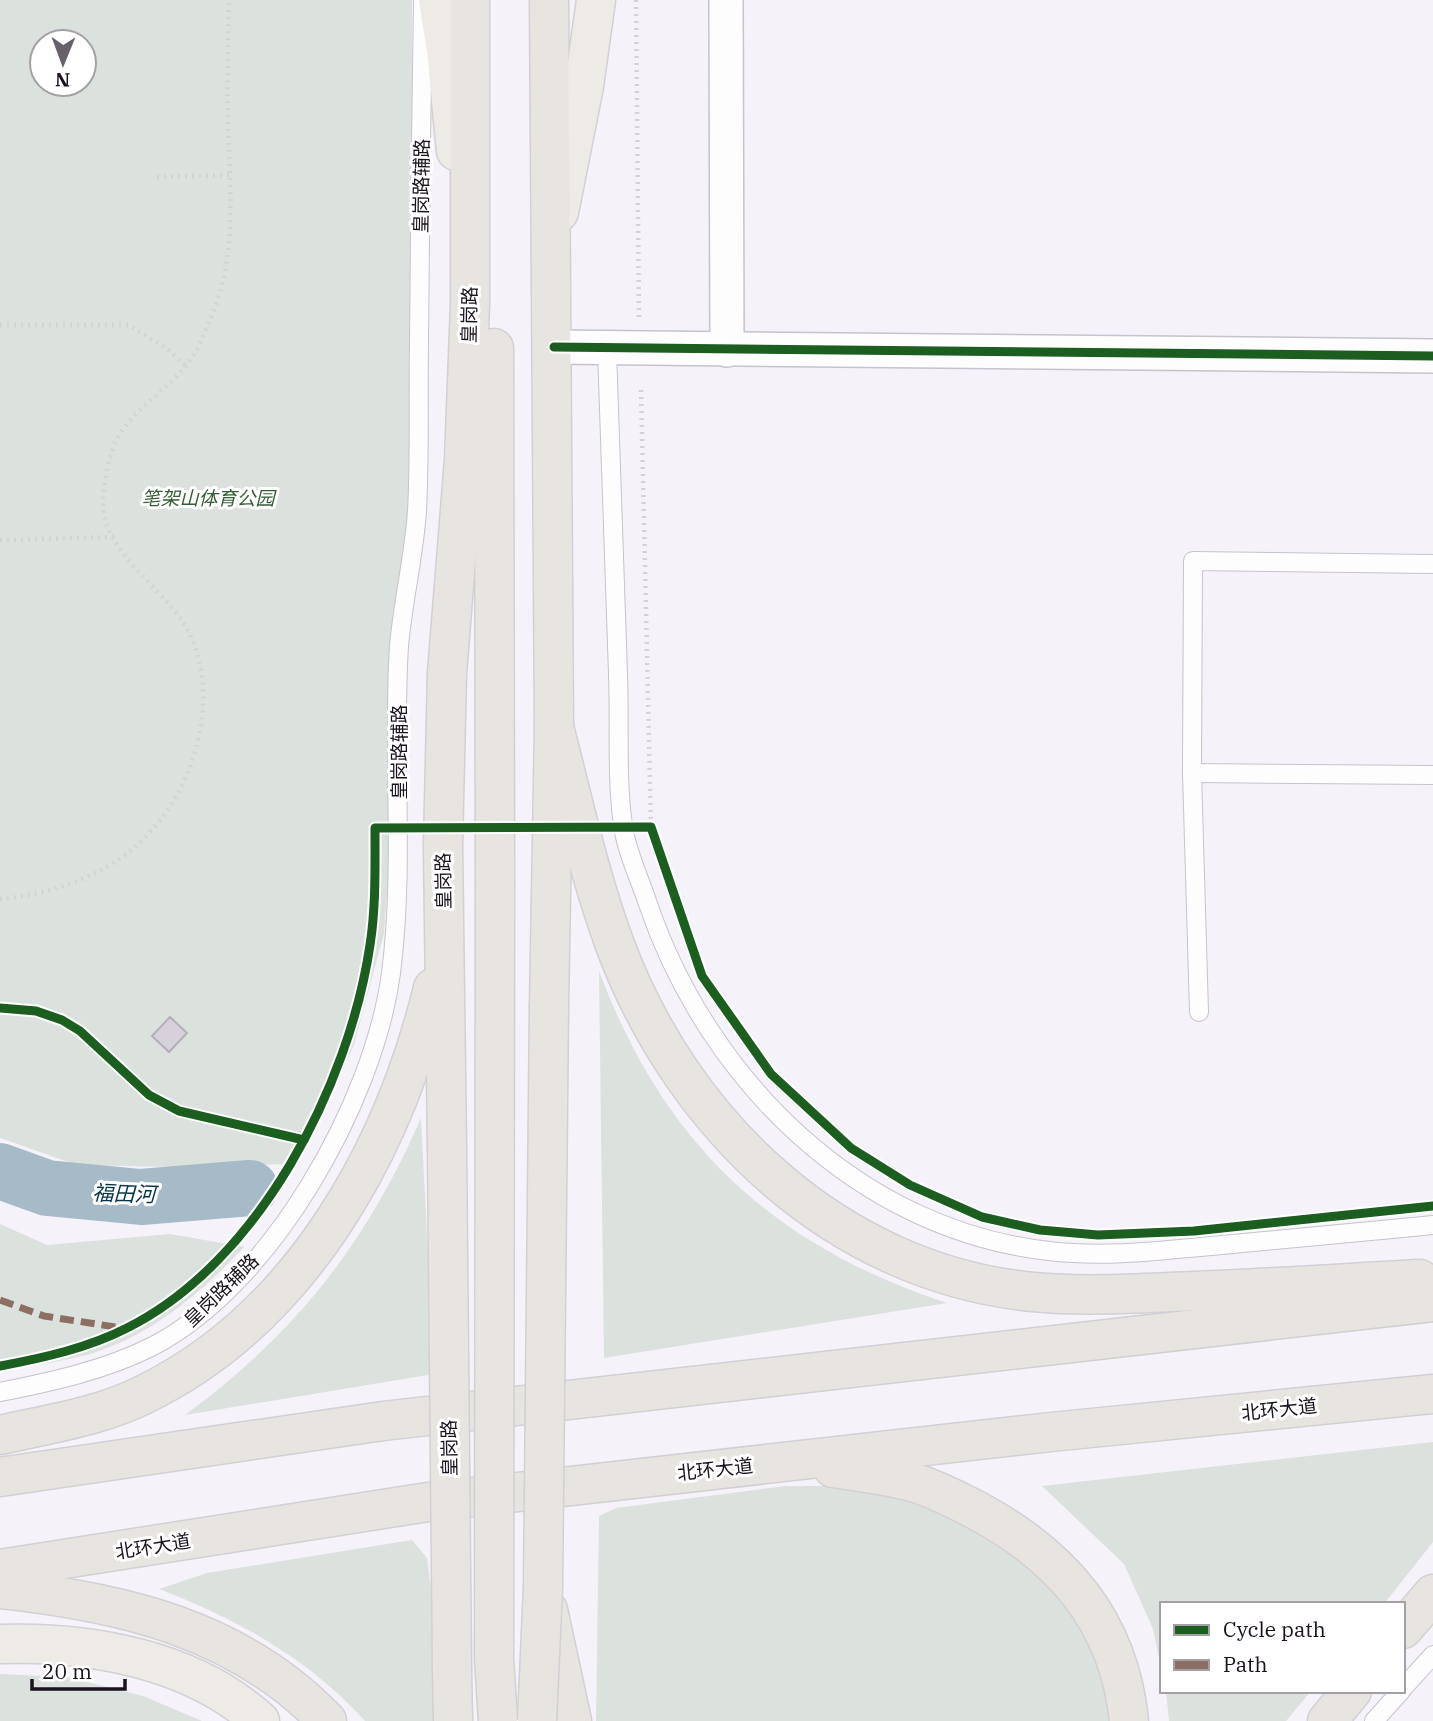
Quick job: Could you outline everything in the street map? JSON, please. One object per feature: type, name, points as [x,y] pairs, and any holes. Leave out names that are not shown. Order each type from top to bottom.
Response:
[{"type":"highway","name":"皇岗路","points":[[453,1721],[444,942],[447,673],[464,460],[470,304],[470,0]]},
{"type":"highway","points":[[537,1721],[542,1587],[554,727],[554,347],[549,0]]},
{"type":"highway","points":[[470,85],[477,155],[495,271],[492,516],[495,881],[494,1658],[498,1721]]},
{"type":"highway","points":[[554,727],[615,947],[673,1062],[750,1157],[789,1192],[832,1224],[890,1253],[955,1277],[1033,1292],[1133,1294],[1433,1278]]},
{"type":"highway","points":[[0,1435],[96,1413],[143,1396],[191,1368],[227,1342],[285,1286],[330,1226],[362,1177],[381,1140],[427,1014],[444,942]]},
{"type":"highway","points":[[0,1477],[383,1421],[1433,1302]]},
{"type":"highway","name":"北环大道","points":[[0,1569],[428,1502],[1433,1394]]},
{"type":"highway","points":[[793,1461],[913,1483],[961,1502],[1013,1530],[1057,1564],[1090,1605],[1113,1652],[1129,1721]]},
{"type":"highway","points":[[542,1587],[572,1721]]},
{"type":"highway","points":[[0,1589],[54,1595],[167,1620],[226,1645],[303,1699],[327,1721]]},
{"type":"highway","points":[[1405,1627],[1433,1594]]},
{"type":"highway","points":[[1327,1721],[1350,1693]]},
{"type":"main road","name":"皇岗路辅路","points":[[438,0],[446,50],[470,304]]},
{"type":"main road","points":[[552,248],[584,86],[596,0]]},
{"type":"main road","points":[[0,1644],[58,1644],[106,1649],[157,1662],[205,1685],[260,1721]]},
{"type":"street","points":[[726,0],[727,350]]},
{"type":"street","points":[[554,347],[607,350],[1433,356]]},
{"type":"lane","name":"皇岗路辅路","points":[[0,1392],[79,1373],[152,1346],[203,1312],[237,1280],[264,1250],[321,1168],[358,1091],[377,1035],[390,978],[394,941],[399,828],[400,646],[417,513],[423,0]]},
{"type":"lane","points":[[607,350],[623,828],[660,939],[685,993],[715,1041],[756,1092],[800,1136],[848,1175],[902,1207],[956,1229],[1008,1245],[1050,1251],[1135,1253],[1433,1225]]},
{"type":"lane","points":[[1199,1012],[1192,773],[1193,561],[1433,564]]},
{"type":"lane","points":[[1192,773],[1433,775]]},
{"type":"lane","points":[[1405,1687],[1433,1656]]},
{"type":"lane","points":[[1374,1721],[1399,1693]]},
{"type":"path","points":[[0,899],[68,884],[113,863],[136,847],[174,797],[190,768],[201,734],[204,701],[193,641],[184,623],[170,605],[133,569],[114,537],[103,494],[110,457],[119,434],[198,348],[226,269],[230,228],[229,0]]},
{"type":"path","points":[[636,0],[639,325]]},
{"type":"path","points":[[157,177],[230,175]]},
{"type":"path","points":[[0,325],[128,326],[166,348],[185,365]]},
{"type":"path","points":[[641,390],[652,827]]},
{"type":"path","points":[[0,540],[114,537]]},
{"type":"path","points":[[116,1333],[158,1311],[216,1261],[271,1194],[304,1140],[292,1138]]},
{"type":"green space","name":"笔架山体育公园","points":[[0,0],[412,0],[412,343],[418,480],[384,933],[354,1045],[312,1139],[293,1164],[171,1167],[77,1165],[0,1138]]},
{"type":"green space","points":[[599,971],[625,1033],[656,1088],[692,1137],[732,1180],[777,1218],[828,1251],[884,1279],[947,1303],[604,1358]]},
{"type":"green space","points":[[421,1118],[434,1374],[185,1415],[261,1352],[324,1283],[377,1206]]},
{"type":"green space","points":[[0,1224],[47,1245],[170,1234],[244,1247],[193,1296],[134,1336],[90,1354],[0,1371]]},
{"type":"green space","points":[[1433,1442],[1433,1542],[1386,1602],[1160,1602],[1160,1663],[1153,1629],[1124,1564],[1042,1486]]},
{"type":"green space","points":[[785,1486],[828,1486],[912,1499],[991,1529],[1063,1595],[1094,1652],[1104,1684],[1109,1721],[596,1721],[599,1516],[616,1508]]},
{"type":"green space","points":[[412,1540],[427,1558],[433,1603],[437,1721],[365,1721],[343,1698],[295,1659],[216,1613],[159,1589],[207,1573]]},
{"type":"green space","points":[[0,1674],[67,1677],[143,1696],[202,1721],[0,1721]]},
{"type":"green space","points":[[1166,1693],[1309,1693],[1286,1721],[1169,1721]]},
{"type":"building","points":[[170,1017],[187,1033],[169,1052],[152,1036]]},
{"type":"waterway","name":"福田河","points":[[0,1171],[47,1188],[141,1197],[250,1188]]},
{"type":"marked path","points":[[0,1300],[44,1316],[122,1328]]},
{"type":"cycle path","points":[[554,347],[1433,356]]},
{"type":"cycle path","points":[[0,1366],[65,1352],[127,1328],[174,1298],[218,1260],[256,1215],[290,1165],[319,1111],[342,1055],[359,999],[370,945],[375,887],[375,828],[651,827],[702,976],[771,1074],[851,1148],[910,1185],[982,1217],[1040,1230],[1098,1235],[1194,1231],[1433,1206]]},
{"type":"cycle path","points":[[0,1008],[36,1011],[62,1020],[80,1031],[149,1095],[179,1111],[304,1140]]}]
